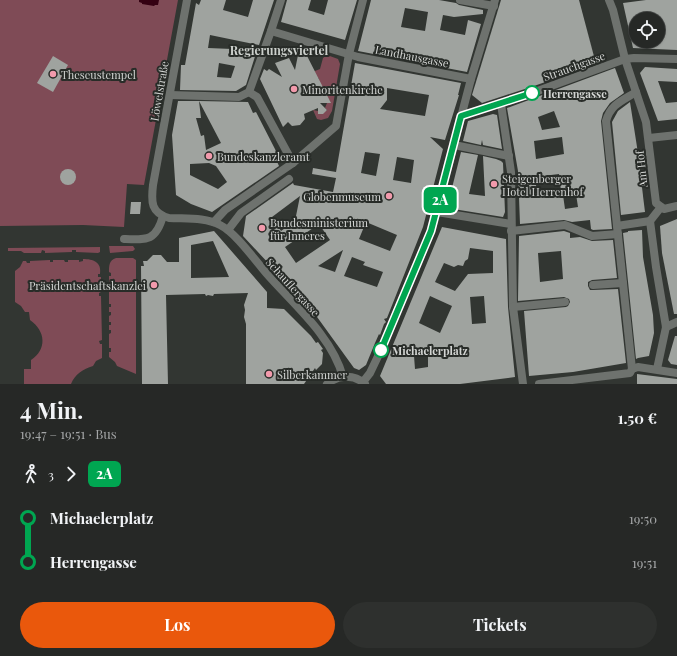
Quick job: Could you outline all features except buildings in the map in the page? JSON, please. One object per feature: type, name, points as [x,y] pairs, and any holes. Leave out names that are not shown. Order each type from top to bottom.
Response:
[{"type":"street","name":"Löwelstraße","points":[[163,216],[156,211],[152,203],[152,194],[187,0]]},
{"type":"street","points":[[170,95],[239,97],[249,92],[281,0]]},
{"type":"street","points":[[124,239],[143,240],[155,235],[161,225],[163,216],[169,218],[206,220],[214,222],[225,210],[283,170],[336,126],[349,54],[363,0]]},
{"type":"street","points":[[327,384],[333,380],[343,377],[353,378],[364,383],[381,350],[431,231],[471,79],[495,3],[460,0]]},
{"type":"street","points":[[609,0],[613,10],[625,59],[646,122],[649,138]]},
{"type":"street","name":"Landhausgasse","points":[[271,31],[358,57],[471,79]]},
{"type":"street","name":"Strauchgasse","points":[[461,116],[501,104],[625,59],[677,59]]},
{"type":"street","points":[[249,92],[257,97],[293,162]]},
{"type":"street","points":[[539,384],[609,380],[630,374],[632,369],[606,121],[608,114],[614,106],[636,92]]},
{"type":"street","points":[[501,104],[511,172],[513,307],[523,384]]},
{"type":"street","name":"Am Hof","points":[[661,207],[658,205],[656,200],[649,138],[677,135]]},
{"type":"street","points":[[454,145],[509,156]]},
{"type":"street","points":[[228,230],[241,213],[289,179]]},
{"type":"street","points":[[235,203],[241,213]]},
{"type":"street","points":[[437,212],[511,227],[566,225],[592,236],[650,221],[661,207],[667,209],[677,206]]},
{"type":"street","points":[[650,221],[666,327],[657,369]]},
{"type":"street","name":"Schauflergasse","points":[[214,222],[228,230],[306,316],[323,338],[339,364],[343,377]]},
{"type":"street","points":[[593,285],[623,283]]},
{"type":"street","points":[[513,307],[565,302]]},
{"type":"street","points":[[666,327],[677,322]]},
{"type":"street","points":[[632,369],[638,367],[677,372]]},
{"type":"shaded area","points":[[0,0],[178,0],[144,185],[127,184],[124,227],[83,225],[0,226]]},
{"type":"shaded area","points":[[139,0],[159,0],[158,5],[154,6],[142,4]]},
{"type":"shaded area","points":[[327,55],[338,59],[340,64],[332,111],[328,118],[321,120],[317,119],[313,110],[318,111],[318,114],[320,114],[320,111],[324,109],[326,111],[327,110],[325,108],[327,103],[330,103],[330,101],[320,90],[324,88],[316,82],[319,79],[315,79],[315,71],[320,69],[323,58]]},
{"type":"shaded area","points":[[109,246],[133,246],[135,249],[133,251],[110,253]]},
{"type":"shaded area","points":[[100,247],[100,252],[98,253],[76,252],[76,250],[72,250],[72,252],[45,253],[45,251],[42,250],[41,253],[8,251],[8,248]]},
{"type":"shaded area","points":[[116,258],[133,258],[136,260],[136,374],[117,366],[109,357],[111,348],[109,348],[109,334],[111,333],[111,330],[109,330],[109,325],[111,325],[111,322],[109,322],[109,316],[111,315],[111,312],[109,312],[109,307],[111,307],[111,304],[109,304],[109,286],[111,286],[111,283],[109,282],[109,276],[111,276],[111,273],[109,272],[109,268],[111,262]]},
{"type":"shaded area","points":[[83,259],[96,262],[100,267],[100,274],[98,274],[98,277],[101,277],[101,292],[99,293],[99,296],[101,296],[102,340],[99,341],[100,344],[102,344],[102,358],[96,361],[93,366],[80,372],[71,384],[24,384],[24,369],[31,369],[31,360],[40,351],[42,346],[42,335],[35,324],[30,320],[29,312],[25,312],[21,306],[15,302],[15,271],[20,267],[23,261],[30,263],[30,261],[50,260],[50,262],[53,262],[53,260],[64,260],[65,262],[68,262],[68,260],[79,260],[79,262],[83,261]]},
{"type":"bus line","name":"2A","points":[[381,350],[431,231],[461,116],[532,93]]},
{"type":"place","name":"Theseustempel","points":[[53,74]]},
{"type":"place","name":"Minoritenkirche","points":[[294,89]]},
{"type":"place","name":"Herrengasse","points":[[532,93]]},
{"type":"place","name":"Bundeskanzleramt","points":[[209,156]]},
{"type":"place","name":"Steigenberger Hotel Herrenhof","points":[[494,184]]},
{"type":"place","name":"Globenmuseum","points":[[389,196]]},
{"type":"place","name":"Bundesministerium für Inneres","points":[[262,228]]},
{"type":"place","name":"Präsidentschaftskanzlei","points":[[154,285]]},
{"type":"place","name":"Michaelerplatz","points":[[381,350]]},
{"type":"place","name":"Silberkammer","points":[[269,374]]},
{"type":"district","name":"Regierungsviertel","points":[[279,50]]}]
